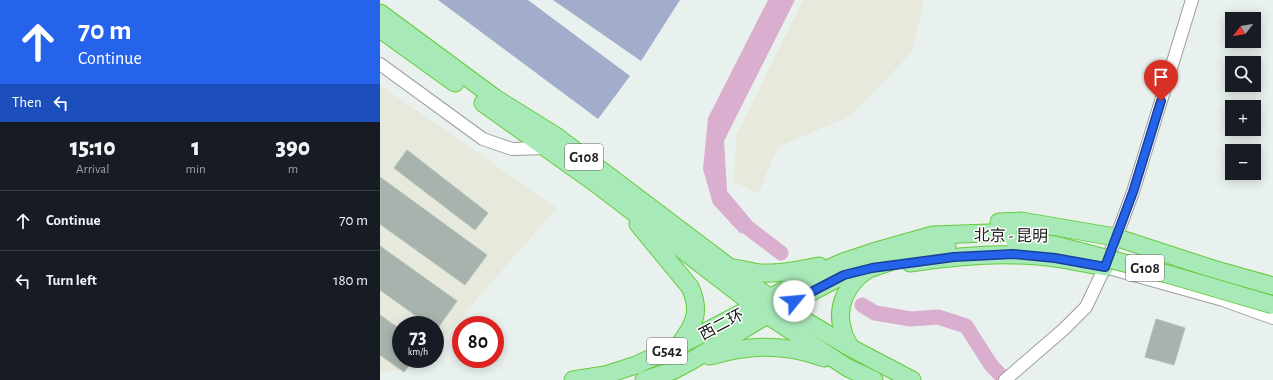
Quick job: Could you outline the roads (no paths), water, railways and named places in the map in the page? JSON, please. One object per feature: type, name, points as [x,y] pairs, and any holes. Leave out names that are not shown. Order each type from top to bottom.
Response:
[{"type":"highway","name":"G108","points":[[380,13],[495,98],[556,136],[607,174],[728,267],[769,306],[912,380]]},
{"type":"highway","name":"G108","points":[[380,29],[769,306],[848,368],[874,380]]},
{"type":"highway","points":[[621,202],[690,287],[695,298],[696,310],[694,324],[679,345]]},
{"type":"highway","points":[[851,348],[841,326],[840,312],[846,292],[859,275],[873,260],[963,223],[1021,221],[1115,237],[1216,270],[1273,286]]},
{"type":"highway","name":"北京 - 昆明","points":[[769,306],[811,276],[843,262],[873,260],[934,247],[1016,236],[1055,236],[1169,263],[1273,296]]},
{"type":"highway","name":"北京 - 昆明","points":[[1016,236],[1055,244],[1273,305]]},
{"type":"highway","points":[[873,260],[1013,254],[1055,258],[1105,267]]},
{"type":"highway","name":"北京 - 昆明","points":[[769,306],[844,275],[873,260]]},
{"type":"highway","points":[[728,267],[759,273],[775,273],[796,271],[843,262]]},
{"type":"highway","name":"西二环","points":[[573,380],[605,375],[636,365],[769,306]]},
{"type":"highway","name":"西二环","points":[[644,380],[672,371],[691,361],[769,306]]},
{"type":"highway","points":[[691,361],[740,349],[775,348],[805,352],[820,356],[848,368]]},
{"type":"street","points":[[1005,380],[1064,329],[1086,307],[1105,267],[1133,192],[1192,0]]},
{"type":"street","points":[[380,64],[482,139],[512,149],[546,148]]},
{"type":"street","points":[[1105,267],[1223,300],[1273,318]]},
{"type":"waterway","points":[[733,213],[738,220],[781,253]]},
{"type":"waterway","points":[[862,305],[875,313],[911,319],[938,317],[966,326],[991,365],[1005,380]]}]
